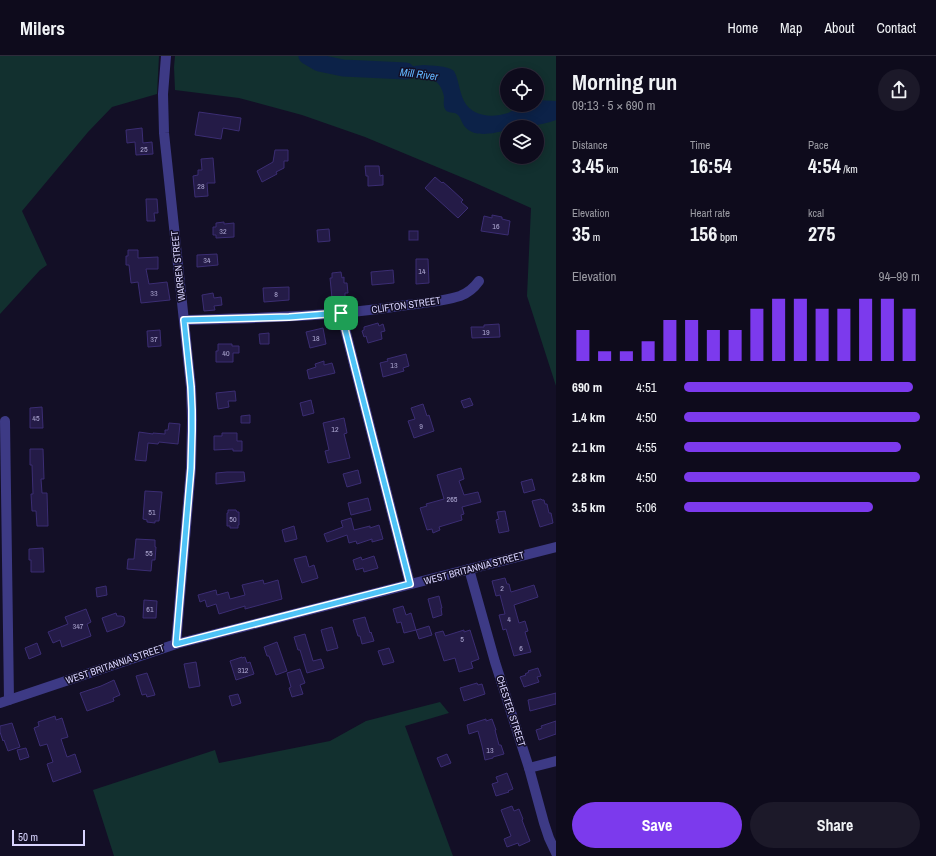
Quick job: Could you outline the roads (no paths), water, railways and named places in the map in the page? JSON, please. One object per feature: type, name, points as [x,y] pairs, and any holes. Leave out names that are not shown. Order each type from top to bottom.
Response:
[{"type":"street","name":"WARREN STREET","points":[[166,56],[163,94],[164,128],[191,387],[192,410],[191,468],[176,644]]},
{"type":"street","name":"CLIFTON STREET","points":[[184,320],[289,317],[388,308],[453,298],[471,290],[479,281]]},
{"type":"street","points":[[341,313],[410,584]]},
{"type":"street","points":[[4,702],[3,468],[5,421]]},
{"type":"street","name":"WEST BRITANNIA STREET","points":[[4,702],[176,644],[556,546]]},
{"type":"street","name":"CHESTER STREET","points":[[469,569],[495,662],[529,768],[549,838],[556,853]]},
{"type":"street","points":[[529,768],[556,761]]},
{"type":"water","points":[[423,65],[451,69],[454,71],[457,78],[464,101],[477,113],[489,116],[502,115],[510,112],[544,112],[544,100],[556,101],[556,120],[544,124],[544,120],[500,120],[500,131],[486,134],[475,133],[463,125],[458,115],[446,111],[442,90],[435,81],[372,71]]},
{"type":"waterway","name":"Mill River","points":[[307,56],[319,63],[343,68],[406,71]]}]
